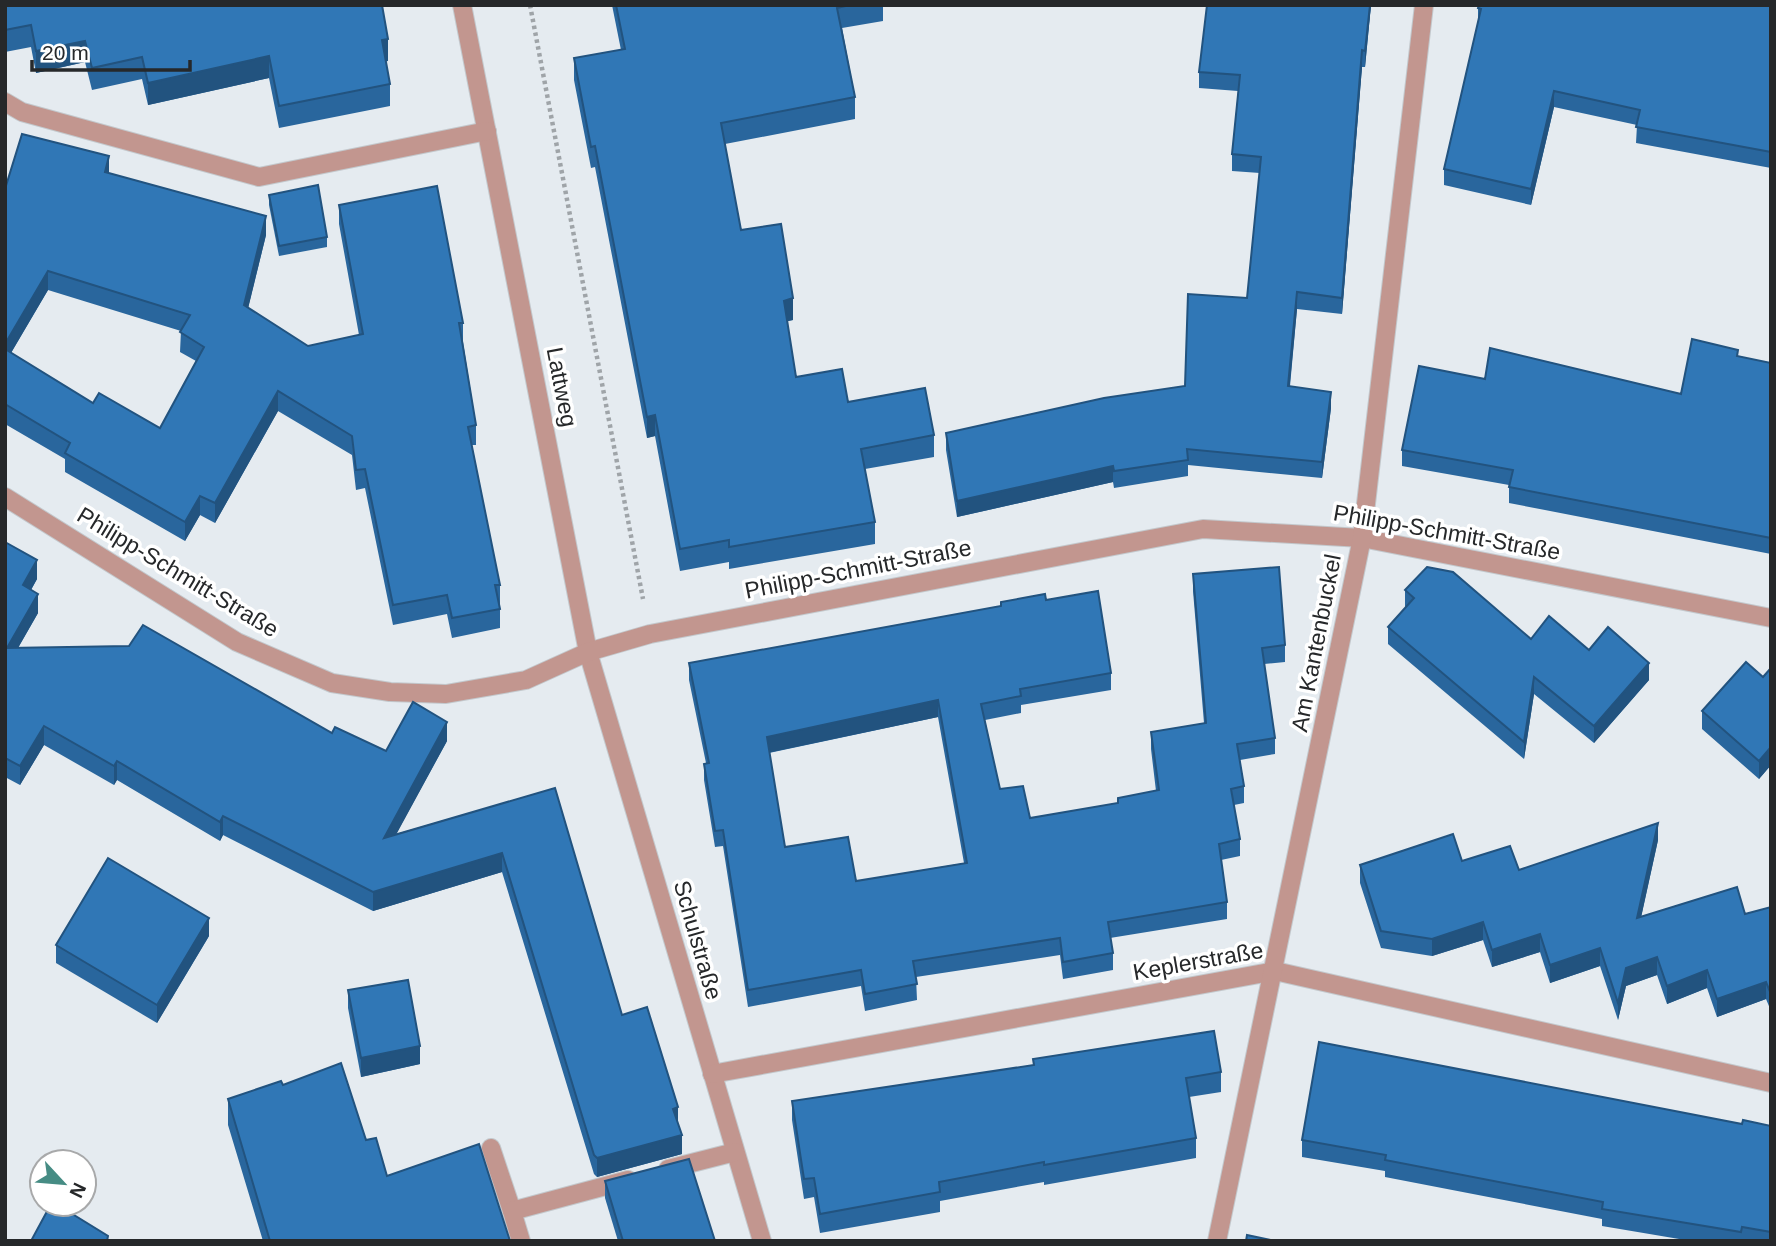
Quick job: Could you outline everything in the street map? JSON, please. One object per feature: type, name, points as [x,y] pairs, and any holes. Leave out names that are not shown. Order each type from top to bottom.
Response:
[{"type":"street","name":"Lattweg","points":[[462,5],[588,652]]},
{"type":"street","name":"Am Kantenbuckel","points":[[1217,1241],[1275,971],[1362,538],[1424,5]]},
{"type":"street","points":[[5,102],[22,112],[259,177],[487,131]]},
{"type":"street","name":"Philipp-Schmitt-Straße","points":[[5,497],[237,642],[332,683],[390,692],[446,694],[526,680],[588,652],[650,634],[1203,529],[1362,538],[1771,618]]},
{"type":"street","name":"Schulstraße","points":[[588,652],[762,1241]]},
{"type":"street","name":"Keplerstraße","points":[[712,1074],[1275,971],[1771,1083]]},
{"type":"street","points":[[491,1149],[521,1241]]},
{"type":"street","points":[[512,1212],[735,1152]]},
{"type":"path","points":[[530,5],[650,634]]},
{"type":"building","points":[[5,5],[382,5],[388,39],[382,40],[390,84],[279,106],[269,56],[148,83],[142,57],[92,68],[85,41],[36,51],[31,25],[5,30]]},
{"type":"building","points":[[616,5],[850,5],[837,8],[855,97],[721,123],[741,230],[781,224],[793,298],[784,301],[796,377],[842,369],[848,402],[925,388],[934,435],[861,449],[875,522],[729,547],[729,540],[680,549],[655,415],[647,417],[595,146],[591,147],[574,58],[625,49]]},
{"type":"building","points":[[1207,5],[1370,5],[1365,51],[1362,50],[1342,298],[1297,292],[1288,386],[1331,392],[1322,462],[1187,449],[1188,460],[1114,471],[1113,466],[957,501],[946,433],[1104,398],[1185,386],[1188,294],[1247,298],[1261,157],[1232,154],[1240,75],[1199,72]]},
{"type":"building","points":[[1479,5],[1771,5],[1771,152],[1636,127],[1640,110],[1554,91],[1531,189],[1444,169],[1481,9],[1478,8]]},
{"type":"building","points":[[22,134],[109,156],[105,172],[266,216],[244,305],[308,346],[363,334],[339,205],[437,186],[463,323],[459,323],[476,425],[468,427],[500,585],[495,585],[500,609],[452,618],[447,595],[393,605],[365,469],[356,470],[352,436],[278,391],[215,503],[200,496],[185,522],[65,453],[70,443],[5,404],[5,349],[93,403],[99,393],[160,428],[204,347],[180,332],[190,315],[48,271],[5,344],[5,189]]},
{"type":"building","points":[[318,185],[327,237],[279,246],[269,195]]},
{"type":"building","points":[[1692,339],[1738,350],[1737,356],[1771,363],[1771,538],[1509,487],[1513,470],[1402,450],[1419,366],[1485,379],[1490,348],[1681,394]]},
{"type":"building","points":[[5,542],[37,560],[23,585],[38,594],[7,648],[129,646],[143,625],[332,733],[335,727],[386,751],[413,702],[447,722],[384,838],[555,788],[622,1015],[647,1007],[678,1107],[673,1109],[682,1135],[597,1158],[594,1155],[502,853],[373,892],[223,816],[220,822],[117,761],[114,766],[44,726],[20,766],[5,758]]},
{"type":"building","points":[[1279,567],[1285,645],[1262,648],[1275,738],[1237,744],[1244,786],[1231,789],[1240,839],[1219,844],[1227,902],[1108,922],[1113,953],[1063,962],[1060,938],[913,961],[917,984],[865,994],[861,970],[748,990],[723,830],[715,831],[704,764],[709,763],[689,663],[1001,606],[1001,602],[1045,594],[1046,600],[1098,591],[1111,673],[1020,689],[1021,696],[981,704],[1000,789],[1023,786],[1030,818],[1118,803],[1118,798],[1159,790],[1151,732],[1206,723],[1193,574]],"holes":[[[938,700],[967,863],[856,881],[848,837],[785,847],[767,737]]]},
{"type":"building","points":[[1427,567],[1453,572],[1531,639],[1549,616],[1589,650],[1608,627],[1649,663],[1594,726],[1534,677],[1524,742],[1388,627],[1414,598],[1405,590]]},
{"type":"building","points":[[1746,662],[1763,677],[1771,668],[1771,747],[1759,761],[1702,711]]},
{"type":"building","points":[[1658,823],[1637,918],[1737,887],[1745,914],[1771,907],[1771,994],[1766,982],[1717,999],[1707,970],[1667,986],[1657,957],[1626,968],[1618,1003],[1600,948],[1550,965],[1540,934],[1492,950],[1483,922],[1432,939],[1381,931],[1360,865],[1453,834],[1462,861],[1510,846],[1519,870]]},
{"type":"building","points":[[108,858],[209,918],[157,1005],[56,945]]},
{"type":"building","points":[[408,980],[420,1046],[361,1058],[348,990]]},
{"type":"building","points":[[1214,1031],[1221,1072],[1186,1078],[1196,1138],[939,1182],[940,1192],[820,1214],[814,1178],[804,1179],[792,1101],[1034,1065],[1033,1059]]},
{"type":"building","points":[[1319,1042],[1742,1124],[1743,1120],[1771,1126],[1771,1232],[1742,1227],[1741,1232],[1602,1209],[1603,1202],[1385,1160],[1386,1155],[1302,1140]]},
{"type":"building","points":[[341,1063],[366,1140],[376,1138],[387,1176],[479,1144],[510,1241],[270,1241],[228,1099],[281,1081],[283,1085]]},
{"type":"building","points":[[689,1159],[715,1241],[623,1241],[605,1181]]},
{"type":"building","points":[[43,1218],[79,1218],[108,1236],[107,1241],[31,1241]]},
{"type":"building","points":[[1247,1235],[1275,1241],[1246,1241]]}]
